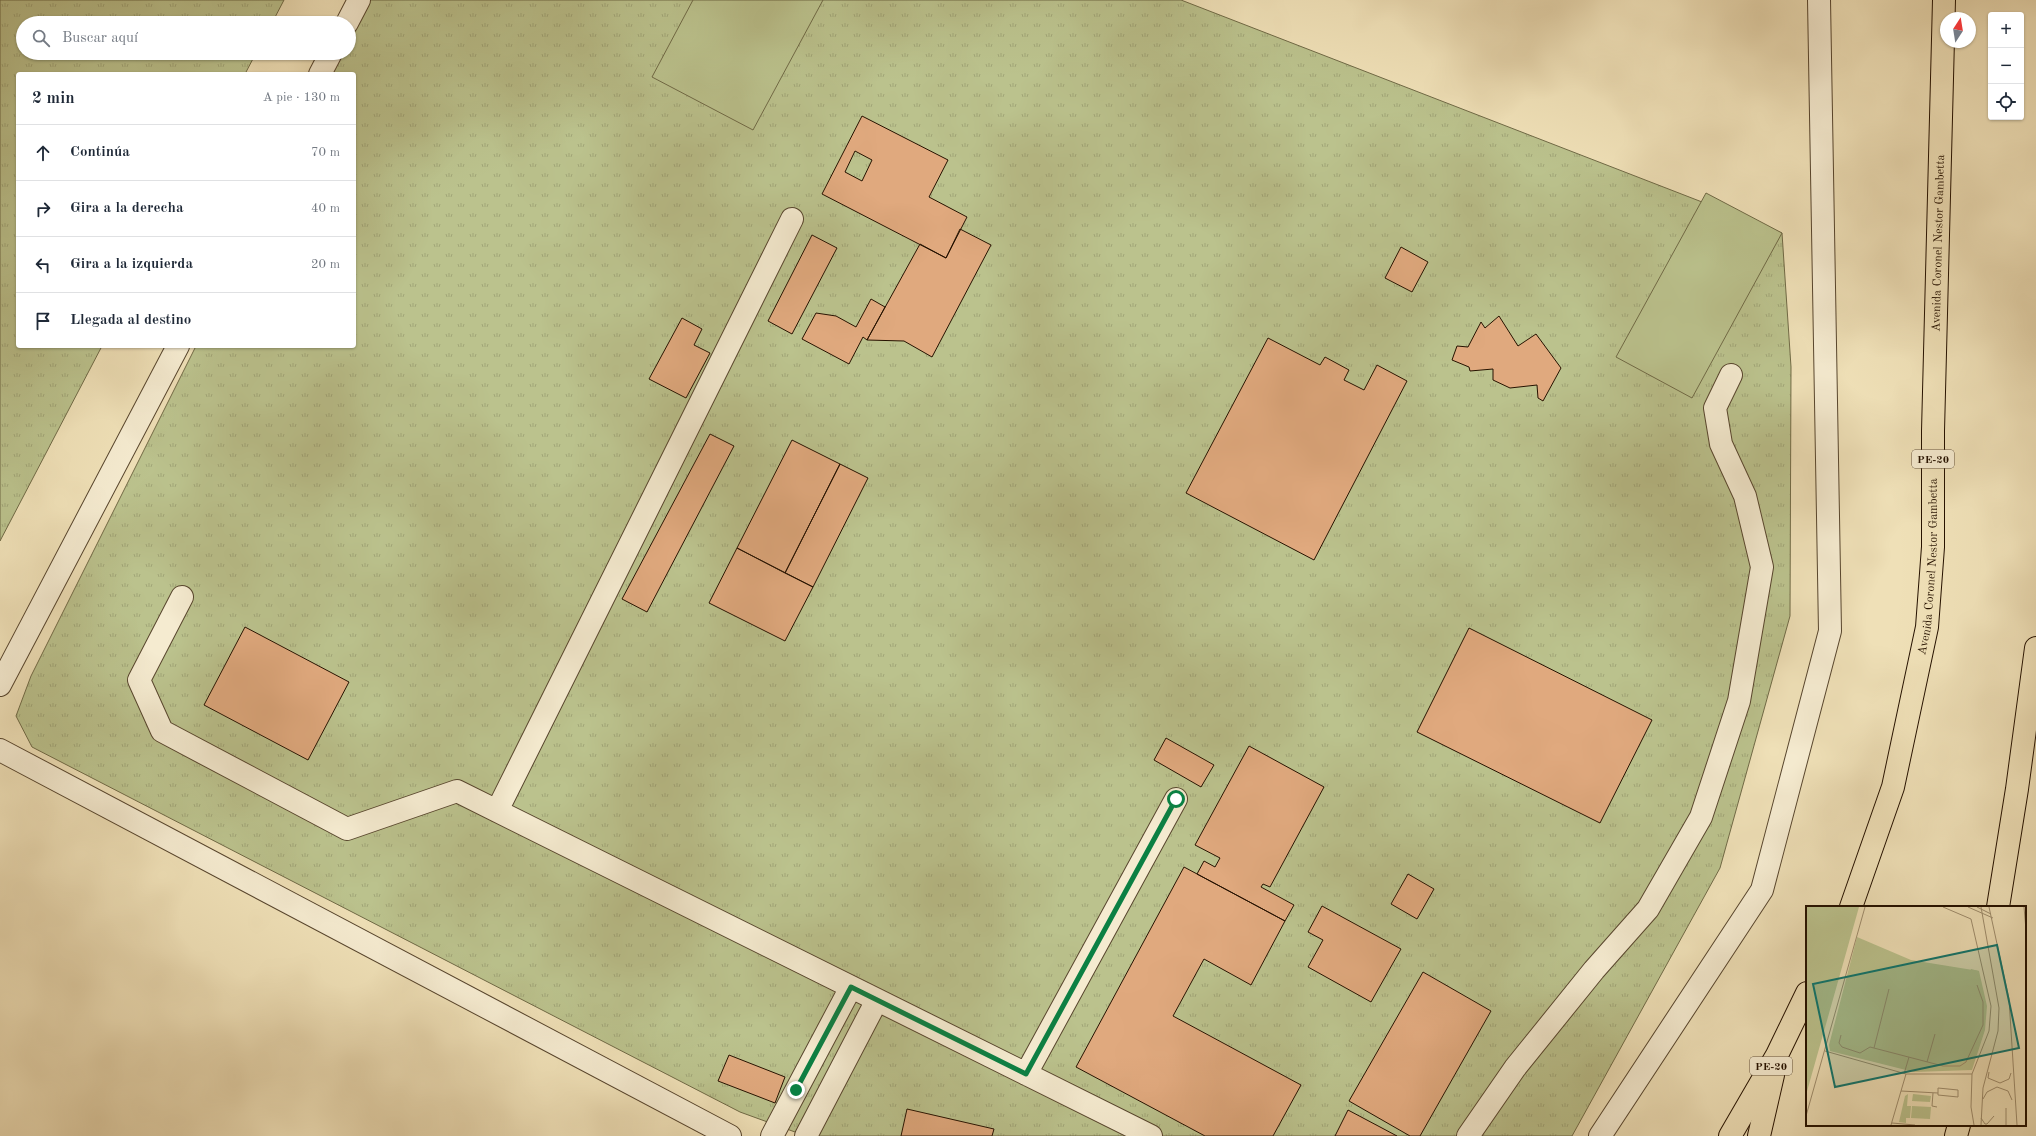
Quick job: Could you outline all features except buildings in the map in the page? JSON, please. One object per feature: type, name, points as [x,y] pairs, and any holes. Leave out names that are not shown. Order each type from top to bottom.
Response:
[{"type":"highway","name":"Avenida Coronel Nestor Gambetta","points":[[1851,906],[1879,832],[1893,787],[1927,626],[1933,547],[1933,431],[1944,0]]},
{"type":"highway","points":[[1998,906],[2017,789],[2036,648]]},
{"type":"highway","name":"PE-20","points":[[1730,1136],[1778,1055],[1806,995]]},
{"type":"highway","points":[[1759,1136],[1778,1055]]},
{"type":"highway","points":[[1956,1136],[1958,1126]]},
{"type":"lane","points":[[351,16],[359,0]]},
{"type":"lane","points":[[1600,1136],[1762,890],[1830,631],[1820,0]]},
{"type":"lane","points":[[321,72],[327,60]]},
{"type":"lane","points":[[497,810],[792,219]]},
{"type":"lane","points":[[0,685],[177,348]]},
{"type":"lane","points":[[1468,1136],[1515,1068],[1594,970],[1648,909],[1701,817],[1739,701],[1762,567],[1745,496],[1721,444],[1715,408],[1731,375]]},
{"type":"lane","points":[[182,597],[139,680],[162,731],[347,829],[457,791],[1151,1136]]},
{"type":"lane","points":[[0,750],[730,1136]]},
{"type":"lane","points":[[1026,1074],[1176,799]]},
{"type":"lane","points":[[772,1136],[851,987]]},
{"type":"lane","points":[[806,1136],[877,1000]]},
{"type":"green space","points":[[0,0],[284,0],[276,16],[16,16],[16,60],[252,60],[246,72],[16,72],[16,348],[101,348],[0,541]]},
{"type":"green space","points":[[369,0],[1181,0],[1782,233],[1791,367],[1790,616],[1720,868],[1572,1136],[806,1136],[740,1112],[32,747],[16,716],[31,676],[195,348],[356,348],[356,72],[333,72],[339,60],[356,60],[356,25]]},
{"type":"green space","points":[[693,0],[823,0],[753,130],[652,77]]},
{"type":"green space","points":[[1706,193],[1782,233],[1692,398],[1616,357]]},
{"type":"route","points":[[796,1090],[851,987],[1026,1074],[1176,799]]}]
